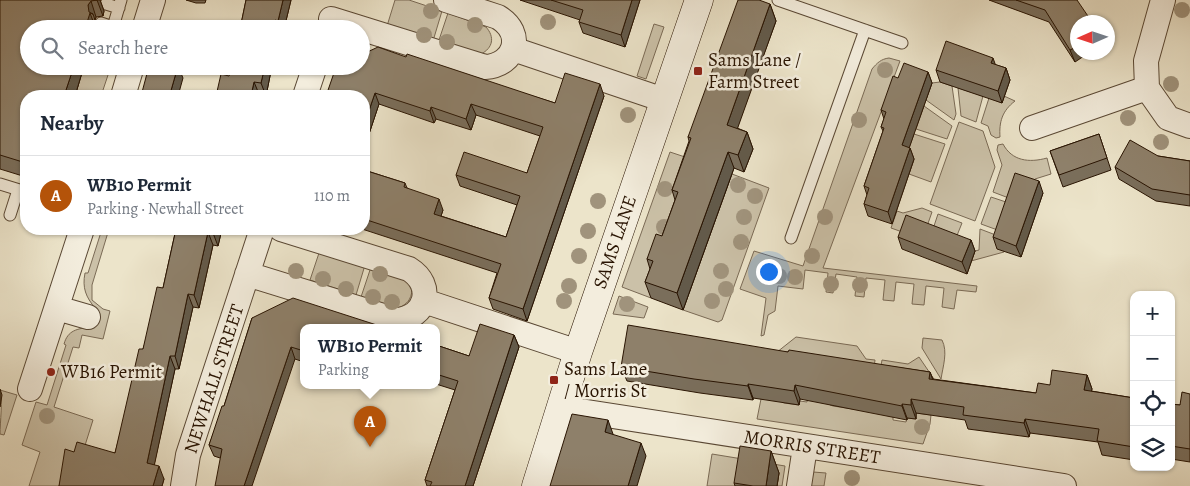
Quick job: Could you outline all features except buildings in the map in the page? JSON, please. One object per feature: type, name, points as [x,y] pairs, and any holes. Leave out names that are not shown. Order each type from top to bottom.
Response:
[{"type":"street","points":[[147,20],[153,0]]},
{"type":"street","points":[[370,29],[485,67],[501,64],[511,54],[513,34],[510,27],[504,21],[498,17],[446,0]]},
{"type":"street","name":"SAMS LANE","points":[[536,486],[578,352],[699,0]]},
{"type":"street","points":[[1163,0],[1146,61],[1147,88],[1168,118],[1190,126]]},
{"type":"street","points":[[332,16],[344,20]]},
{"type":"street","points":[[513,49],[664,100]]},
{"type":"street","points":[[125,90],[129,75]]},
{"type":"street","points":[[308,90],[312,75]]},
{"type":"street","points":[[1032,128],[1147,88]]},
{"type":"street","points":[[30,389],[80,235]]},
{"type":"street","name":"NEWHALL STREET","points":[[183,486],[188,455],[260,235]]},
{"type":"street","points":[[248,274],[396,320],[405,319],[419,311],[424,301],[424,287],[416,273],[409,269],[300,235]]},
{"type":"street","points":[[424,301],[578,352]]},
{"type":"street","points":[[57,308],[88,317]]},
{"type":"street","name":"MORRIS STREET","points":[[561,408],[805,447],[995,481],[1064,486]]},
{"type":"street","points":[[799,486],[805,447]]},
{"type":"lane","points":[[778,0],[902,43]]},
{"type":"lane","points":[[106,4],[120,4],[115,20]]},
{"type":"lane","points":[[791,238],[865,30]]},
{"type":"lane","points":[[0,184],[20,190]]},
{"type":"lane","points":[[10,215],[20,195]]},
{"type":"shaded area","points":[[395,0],[409,0],[442,11],[433,41],[387,26]]},
{"type":"shaded area","points":[[448,13],[486,27],[492,38],[488,49],[481,54],[438,43]]},
{"type":"shaded area","points":[[654,24],[664,27],[646,79],[637,76]]},
{"type":"shaded area","points":[[889,58],[900,61],[823,268],[977,286],[976,292],[957,290],[954,309],[942,307],[944,288],[926,286],[924,305],[912,304],[914,284],[896,282],[894,301],[883,300],[885,280],[866,278],[864,297],[855,296],[857,277],[836,274],[833,293],[826,292],[828,273],[805,270],[803,289],[778,286],[775,311],[768,315],[764,335],[761,336],[766,298],[740,289],[754,251],[803,266],[872,69],[879,62]]},
{"type":"shaded area","points":[[81,75],[108,75],[103,90],[77,90]]},
{"type":"shaded area","points":[[940,82],[952,86],[956,114],[954,120],[926,100],[932,83]]},
{"type":"shaded area","points":[[958,88],[983,96],[976,122],[961,116]]},
{"type":"shaded area","points":[[1004,96],[1015,101],[1004,113],[1000,126],[1000,137],[996,138],[991,135],[988,126],[981,123],[989,98],[1002,103]]},
{"type":"shaded area","points":[[924,106],[952,126],[947,139],[916,129]]},
{"type":"shaded area","points":[[959,122],[983,131],[995,167],[975,221],[930,204]]},
{"type":"shaded area","points":[[914,134],[945,144],[931,182],[909,174],[914,160],[909,148]]},
{"type":"shaded area","points":[[1003,144],[1011,154],[1022,159],[1047,158],[1051,174],[1035,179],[1014,200],[993,192],[1002,165],[997,150],[998,145]]},
{"type":"shaded area","points":[[670,152],[700,162],[651,298],[622,287]]},
{"type":"shaded area","points":[[732,174],[769,188],[722,320],[718,322],[683,310]]},
{"type":"shaded area","points":[[991,197],[1012,204],[1003,232],[981,224]]},
{"type":"shaded area","points":[[922,208],[932,212],[925,232],[908,234],[891,228],[897,211],[903,213]]},
{"type":"shaded area","points":[[938,214],[962,223],[954,243],[931,235]]},
{"type":"shaded area","points":[[980,229],[1001,237],[1004,252],[971,261],[975,251],[979,250]]},
{"type":"shaded area","points":[[100,235],[107,235],[92,285],[92,300],[103,309],[110,311],[103,339],[82,335],[79,348],[73,347],[54,407],[93,420],[76,474],[116,486],[29,486],[40,452],[22,445],[36,402],[47,405],[66,345],[64,344],[66,339],[74,331],[90,327],[95,308],[85,292],[84,278],[85,273],[88,273]]},
{"type":"shaded area","points":[[320,250],[365,265],[356,295],[310,280]]},
{"type":"shaded area","points":[[371,267],[406,281],[412,293],[409,300],[401,307],[395,308],[361,297]]},
{"type":"shaded area","points":[[619,296],[648,307],[644,318],[613,314]]},
{"type":"shaded area","points":[[796,337],[857,346],[866,359],[875,360],[873,376],[767,360]]},
{"type":"shaded area","points":[[923,338],[942,340],[945,354],[941,379],[922,348]]},
{"type":"shaded area","points":[[919,357],[936,382],[879,377],[882,360],[908,364]]},
{"type":"shaded area","points":[[763,389],[784,403],[799,405],[800,401],[807,402],[809,390],[831,393],[830,405],[833,406],[893,415],[893,420],[906,422],[907,418],[916,419],[916,413],[931,415],[930,424],[923,444],[757,419]]},
{"type":"shaded area","points":[[0,390],[17,395],[4,435],[0,434]]},
{"type":"shaded area","points":[[712,454],[785,466],[782,486],[777,486],[779,473],[745,486],[707,486]]},
{"type":"shaded area","points":[[813,472],[826,473],[824,486],[811,486]]},
{"type":"place","name":"Sams Lane / Farm Street","points":[[698,71]]},
{"type":"place","name":"WB16 Permit","points":[[51,372]]},
{"type":"place","name":"Sams Lane / Morris St","points":[[554,380]]},
{"type":"place","name":"WB10 Permit","points":[[370,447]]}]
